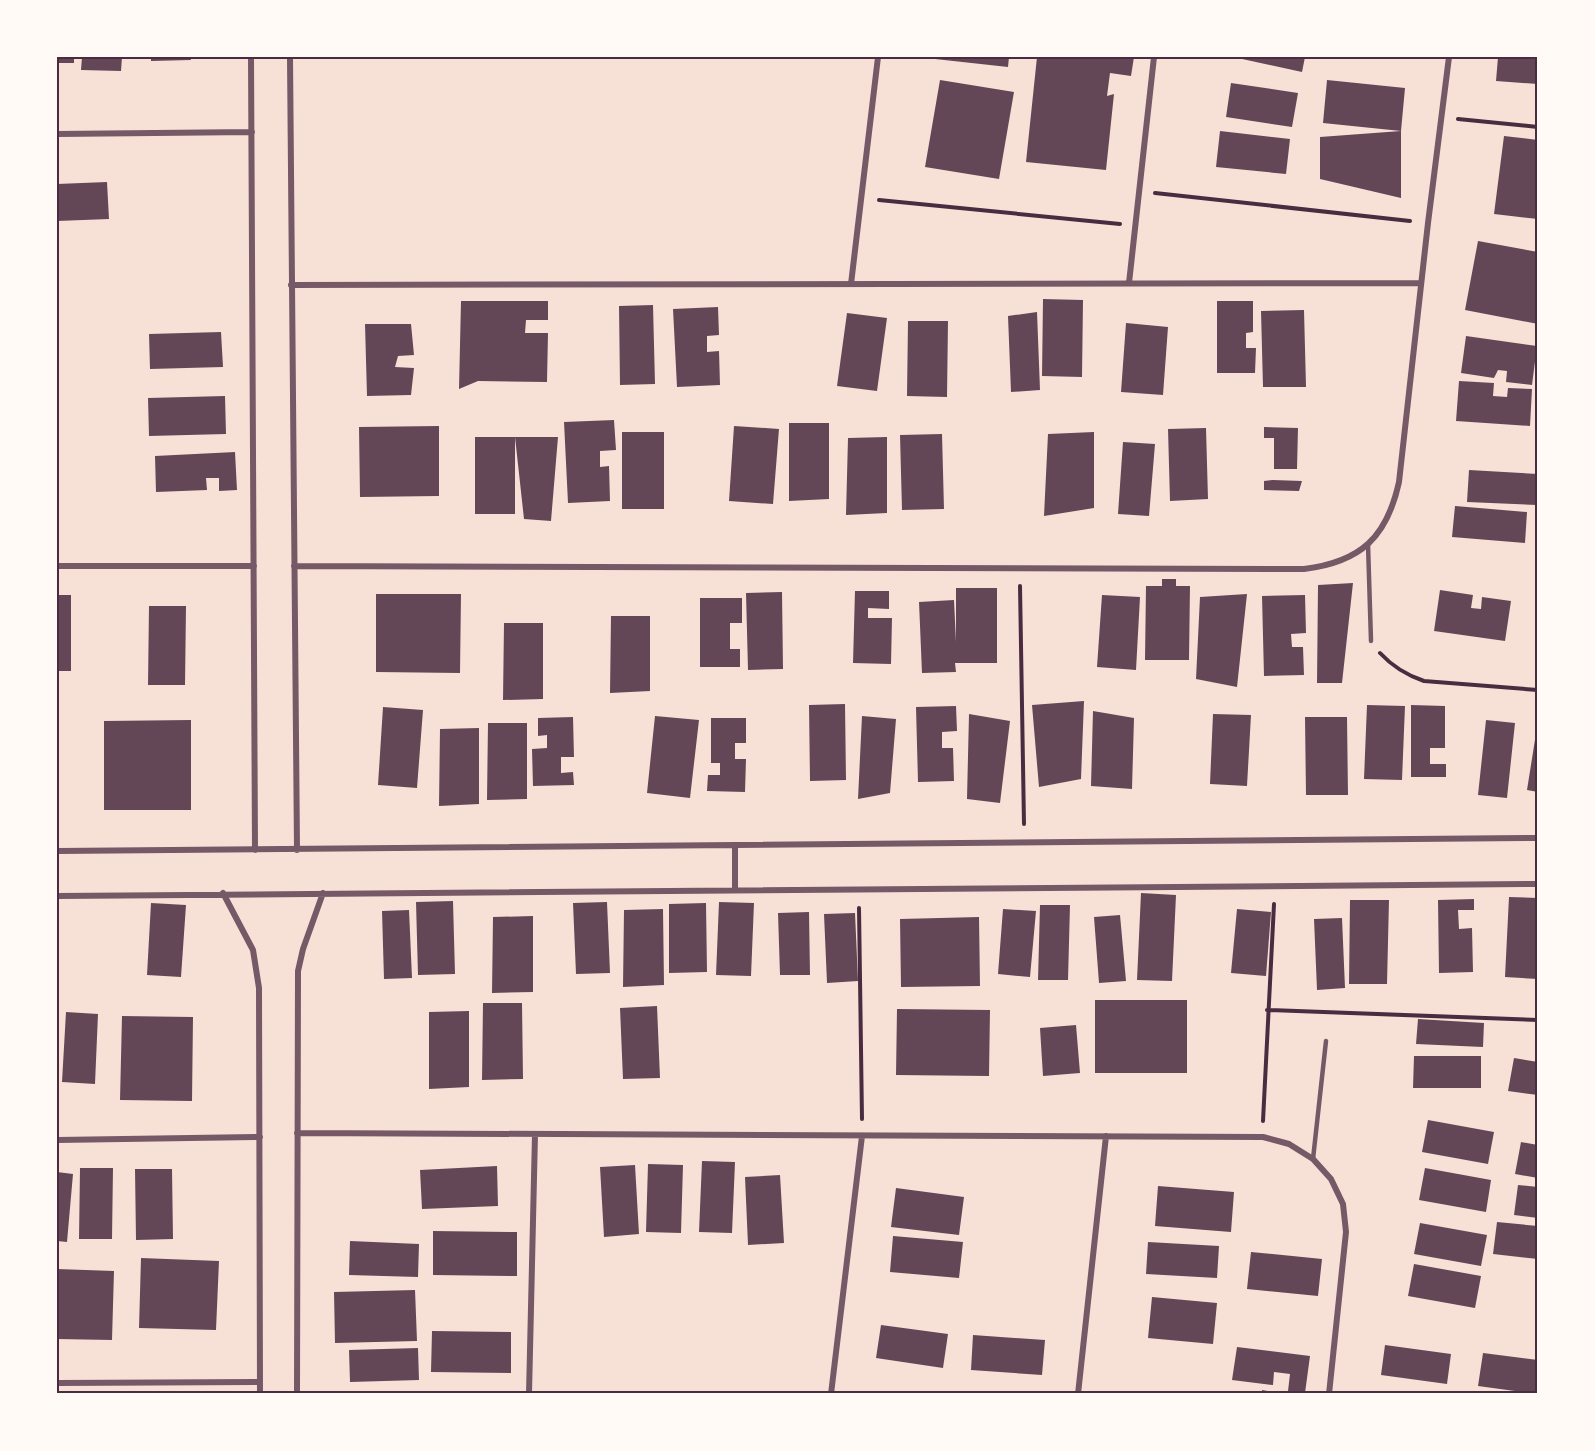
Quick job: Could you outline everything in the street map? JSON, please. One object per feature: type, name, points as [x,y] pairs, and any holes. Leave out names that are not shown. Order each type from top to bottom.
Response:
[{"type":"street","points":[[251,57],[255,850]]},
{"type":"street","points":[[290,57],[297,850]]},
{"type":"street","points":[[851,284],[878,57]]},
{"type":"street","points":[[1129,283],[1154,57]]},
{"type":"street","points":[[294,566],[1304,569],[1328,566],[1349,558],[1368,544],[1384,526],[1394,505],[1399,482],[1449,57]]},
{"type":"street","points":[[57,134],[252,132]]},
{"type":"street","points":[[291,285],[1421,283]]},
{"type":"street","points":[[57,566],[254,566]]},
{"type":"street","points":[[57,851],[1538,838]]},
{"type":"street","points":[[735,845],[735,890]]},
{"type":"street","points":[[57,896],[1538,884]]},
{"type":"street","points":[[297,1394],[298,971],[303,949],[323,893]]},
{"type":"street","points":[[223,894],[245,932],[252,950],[259,988],[260,1394]]},
{"type":"street","points":[[297,1133],[1263,1137],[1289,1144],[1312,1159],[1331,1179],[1343,1204],[1346,1232],[1329,1394]]},
{"type":"street","points":[[529,1394],[535,1134]]},
{"type":"street","points":[[831,1394],[862,1136]]},
{"type":"street","points":[[1078,1394],[1106,1136]]},
{"type":"street","points":[[57,1140],[260,1137]]},
{"type":"street","points":[[57,1383],[260,1382]]},
{"type":"lane","points":[[1368,544],[1371,642]]},
{"type":"lane","points":[[1312,1159],[1326,1041]]},
{"type":"path","points":[[1443,118],[1538,127]]},
{"type":"path","points":[[1139,191],[1428,223]]},
{"type":"path","points":[[861,198],[1135,225]]},
{"type":"path","points":[[1020,568],[1024,843]]},
{"type":"path","points":[[1371,642],[1395,668],[1424,681],[1538,690]]},
{"type":"path","points":[[1263,1137],[1267,1010],[1275,886]]},
{"type":"path","points":[[859,889],[862,1136]]},
{"type":"path","points":[[1267,1010],[1538,1020]]},
{"type":"building","points":[[57,57],[74,57],[74,63],[57,63]]},
{"type":"building","points":[[82,57],[122,57],[121,71],[81,70]]},
{"type":"building","points":[[151,57],[190,57],[191,60],[151,61]]},
{"type":"building","points":[[935,57],[1009,57],[1008,67],[935,59]]},
{"type":"building","points":[[1037,57],[1134,57],[1131,76],[1110,73],[1107,96],[1114,94],[1106,170],[1026,162]]},
{"type":"building","points":[[1233,57],[1305,57],[1302,72]]},
{"type":"building","points":[[1498,57],[1538,57],[1538,84],[1496,81]]},
{"type":"building","points":[[940,80],[1014,92],[999,179],[925,167]]},
{"type":"building","points":[[1327,80],[1405,88],[1401,131],[1323,123]]},
{"type":"building","points":[[1231,83],[1298,93],[1292,127],[1226,117]]},
{"type":"building","points":[[1220,131],[1290,139],[1286,174],[1216,167]]},
{"type":"building","points":[[1401,131],[1401,198],[1320,179],[1320,137]]},
{"type":"building","points":[[1504,136],[1538,140],[1538,219],[1494,214]]},
{"type":"building","points":[[107,182],[109,219],[57,221],[57,184]]},
{"type":"building","points":[[1478,241],[1538,252],[1538,324],[1465,310]]},
{"type":"building","points":[[1043,299],[1083,300],[1082,377],[1042,376]]},
{"type":"building","points":[[461,301],[548,301],[548,320],[526,320],[525,333],[548,333],[547,382],[478,381],[459,389]]},
{"type":"building","points":[[1217,301],[1253,301],[1253,332],[1246,333],[1246,348],[1256,348],[1255,373],[1217,373]]},
{"type":"building","points":[[653,305],[655,384],[620,385],[619,306]]},
{"type":"building","points":[[718,307],[719,335],[707,336],[707,352],[719,351],[720,385],[677,387],[673,309]]},
{"type":"building","points":[[1304,310],[1306,387],[1263,387],[1261,311]]},
{"type":"building","points":[[1037,312],[1040,390],[1011,392],[1008,316]]},
{"type":"building","points":[[847,313],[887,318],[877,391],[837,386]]},
{"type":"building","points":[[908,321],[948,321],[947,397],[907,396]]},
{"type":"building","points":[[1126,323],[1168,327],[1163,395],[1121,392]]},
{"type":"building","points":[[365,324],[411,324],[414,355],[398,356],[395,367],[414,368],[411,395],[367,396]]},
{"type":"building","points":[[221,332],[223,367],[150,369],[149,334]]},
{"type":"building","points":[[1466,336],[1537,346],[1532,385],[1506,382],[1507,371],[1498,370],[1494,378],[1461,373]]},
{"type":"building","points":[[1459,381],[1494,383],[1493,396],[1507,397],[1508,388],[1532,389],[1530,426],[1456,421]]},
{"type":"building","points":[[225,396],[226,434],[149,436],[148,398]]},
{"type":"building","points":[[614,420],[616,450],[600,451],[600,467],[609,466],[610,501],[568,503],[564,422]]},
{"type":"building","points":[[789,423],[829,423],[829,499],[789,501]]},
{"type":"building","points":[[439,426],[439,496],[360,497],[359,427]]},
{"type":"building","points":[[734,426],[779,429],[773,504],[729,501]]},
{"type":"building","points":[[1264,427],[1298,428],[1297,469],[1274,469],[1274,438],[1264,438]]},
{"type":"building","points":[[1206,428],[1208,499],[1170,501],[1168,429]]},
{"type":"building","points":[[622,432],[664,432],[664,509],[622,509]]},
{"type":"building","points":[[1094,432],[1094,508],[1044,516],[1048,434]]},
{"type":"building","points":[[942,434],[944,509],[902,510],[900,435]]},
{"type":"building","points":[[475,437],[515,437],[515,514],[475,514]]},
{"type":"building","points":[[515,437],[558,437],[551,521],[524,519]]},
{"type":"building","points":[[887,437],[887,513],[846,515],[848,438]]},
{"type":"building","points":[[1123,442],[1155,444],[1149,516],[1118,514]]},
{"type":"building","points":[[235,452],[237,490],[219,491],[219,478],[206,478],[207,490],[156,492],[155,456]]},
{"type":"building","points":[[1469,470],[1538,474],[1537,505],[1467,502]]},
{"type":"building","points":[[1264,481],[1302,481],[1299,491],[1264,490]]},
{"type":"building","points":[[1455,506],[1527,512],[1525,543],[1452,537]]},
{"type":"building","points":[[1162,579],[1176,579],[1176,586],[1190,586],[1189,660],[1145,660],[1146,586],[1162,586]]},
{"type":"building","points":[[1353,583],[1342,683],[1317,683],[1318,585]]},
{"type":"building","points":[[956,588],[997,588],[997,663],[955,663],[956,672],[922,673],[919,602],[954,600],[956,642]]},
{"type":"building","points":[[1440,590],[1473,595],[1471,608],[1481,609],[1482,597],[1511,601],[1505,641],[1434,631]]},
{"type":"building","points":[[855,591],[889,591],[889,609],[868,608],[868,618],[892,618],[891,664],[853,663]]},
{"type":"building","points":[[782,592],[783,669],[748,670],[746,593]]},
{"type":"building","points":[[376,594],[461,594],[460,673],[376,672]]},
{"type":"building","points":[[1247,594],[1237,687],[1196,679],[1200,597]]},
{"type":"building","points":[[57,595],[71,595],[71,671],[57,671]]},
{"type":"building","points":[[1102,595],[1140,597],[1136,670],[1097,667]]},
{"type":"building","points":[[1305,595],[1306,633],[1291,634],[1292,647],[1303,647],[1304,675],[1264,676],[1262,596]]},
{"type":"building","points":[[700,598],[742,598],[742,623],[730,623],[730,649],[740,649],[740,667],[700,667]]},
{"type":"building","points":[[149,606],[186,606],[185,685],[148,685]]},
{"type":"building","points":[[611,616],[650,616],[650,691],[610,693]]},
{"type":"building","points":[[504,623],[543,623],[543,699],[503,700]]},
{"type":"building","points":[[1084,701],[1081,779],[1039,787],[1032,705]]},
{"type":"building","points":[[845,704],[846,780],[810,781],[809,705]]},
{"type":"building","points":[[1367,705],[1405,706],[1402,780],[1364,779]]},
{"type":"building","points":[[1411,705],[1445,706],[1445,748],[1430,748],[1430,764],[1446,764],[1446,777],[1411,777]]},
{"type":"building","points":[[956,706],[957,731],[942,732],[942,748],[953,748],[954,781],[918,782],[916,707]]},
{"type":"building","points":[[383,707],[423,710],[417,788],[378,785]]},
{"type":"building","points":[[1093,711],[1134,718],[1132,789],[1091,786]]},
{"type":"building","points":[[969,714],[1010,721],[1000,803],[967,799]]},
{"type":"building","points":[[1213,714],[1251,715],[1247,786],[1210,784]]},
{"type":"building","points":[[655,716],[699,720],[690,798],[647,793]]},
{"type":"building","points":[[862,716],[896,719],[890,793],[858,799]]},
{"type":"building","points":[[573,717],[574,757],[561,757],[561,773],[573,772],[574,785],[533,786],[532,749],[547,748],[547,735],[538,736],[538,718]]},
{"type":"building","points":[[1305,717],[1347,717],[1348,795],[1306,795]]},
{"type":"building","points":[[711,718],[746,718],[746,743],[735,743],[735,759],[746,759],[745,792],[707,791],[708,775],[720,775],[720,763],[711,763]]},
{"type":"building","points":[[191,720],[191,810],[104,810],[104,721]]},
{"type":"building","points":[[1486,720],[1515,723],[1507,798],[1478,795]]},
{"type":"building","points":[[488,723],[527,723],[527,799],[487,800]]},
{"type":"building","points":[[1538,727],[1538,792],[1527,790]]},
{"type":"building","points":[[479,728],[479,804],[439,806],[440,729]]},
{"type":"building","points":[[1141,893],[1176,895],[1172,981],[1137,980]]},
{"type":"building","points":[[1509,897],[1538,898],[1538,979],[1505,977]]},
{"type":"building","points":[[1474,899],[1474,910],[1458,910],[1459,929],[1472,928],[1473,972],[1439,973],[1438,900]]},
{"type":"building","points":[[1350,900],[1389,900],[1387,984],[1349,984]]},
{"type":"building","points":[[453,901],[455,974],[418,975],[416,902]]},
{"type":"building","points":[[607,902],[610,973],[576,974],[573,903]]},
{"type":"building","points":[[719,902],[754,903],[751,976],[716,975]]},
{"type":"building","points":[[151,903],[186,905],[181,977],[147,975]]},
{"type":"building","points":[[706,903],[707,972],[669,973],[669,904]]},
{"type":"building","points":[[1040,905],[1070,905],[1068,980],[1038,980]]},
{"type":"building","points":[[663,909],[664,985],[623,987],[624,910]]},
{"type":"building","points":[[1003,909],[1036,911],[1030,977],[998,974]]},
{"type":"building","points":[[1237,909],[1271,912],[1266,976],[1231,973]]},
{"type":"building","points":[[409,910],[412,978],[384,979],[382,911]]},
{"type":"building","points":[[809,912],[810,975],[780,975],[778,913]]},
{"type":"building","points":[[855,913],[858,981],[827,983],[824,914]]},
{"type":"building","points":[[1120,915],[1126,981],[1099,983],[1094,917]]},
{"type":"building","points":[[533,916],[533,992],[492,993],[493,917]]},
{"type":"building","points":[[979,917],[980,986],[901,987],[900,919]]},
{"type":"building","points":[[1342,918],[1345,988],[1317,990],[1314,919]]},
{"type":"building","points":[[1095,1000],[1187,1000],[1187,1073],[1095,1073]]},
{"type":"building","points":[[483,1003],[522,1003],[523,1079],[482,1080]]},
{"type":"building","points":[[657,1006],[660,1078],[623,1079],[620,1008]]},
{"type":"building","points":[[897,1009],[990,1010],[989,1076],[896,1075]]},
{"type":"building","points":[[469,1011],[469,1087],[429,1089],[429,1012]]},
{"type":"building","points":[[66,1012],[98,1014],[95,1084],[62,1082]]},
{"type":"building","points":[[122,1016],[193,1017],[192,1101],[120,1100]]},
{"type":"building","points":[[1418,1019],[1484,1023],[1483,1047],[1416,1044]]},
{"type":"building","points":[[1076,1025],[1080,1073],[1043,1076],[1040,1028]]},
{"type":"building","points":[[1414,1056],[1481,1056],[1481,1088],[1413,1088]]},
{"type":"building","points":[[1514,1058],[1538,1062],[1538,1095],[1508,1091]]},
{"type":"building","points":[[1428,1120],[1494,1132],[1488,1164],[1422,1152]]},
{"type":"building","points":[[1521,1142],[1538,1145],[1538,1178],[1515,1174]]},
{"type":"building","points":[[702,1161],[735,1162],[732,1233],[699,1232]]},
{"type":"building","points":[[648,1164],[683,1165],[681,1233],[646,1232]]},
{"type":"building","points":[[635,1165],[639,1234],[604,1237],[600,1167]]},
{"type":"building","points":[[497,1166],[498,1206],[422,1209],[420,1170]]},
{"type":"building","points":[[80,1168],[113,1168],[112,1239],[79,1239]]},
{"type":"building","points":[[1425,1168],[1491,1180],[1486,1212],[1419,1200]]},
{"type":"building","points":[[135,1169],[172,1169],[173,1239],[136,1240]]},
{"type":"building","points":[[57,1172],[73,1174],[67,1242],[57,1241]]},
{"type":"building","points":[[780,1175],[784,1243],[748,1245],[745,1177]]},
{"type":"building","points":[[1518,1185],[1538,1187],[1538,1218],[1514,1215]]},
{"type":"building","points":[[1158,1186],[1234,1192],[1231,1232],[1155,1226]]},
{"type":"building","points":[[896,1188],[964,1197],[959,1235],[891,1227]]},
{"type":"building","points":[[1497,1222],[1538,1226],[1538,1259],[1493,1254]]},
{"type":"building","points":[[1420,1223],[1487,1235],[1481,1266],[1414,1254]]},
{"type":"building","points":[[433,1231],[517,1232],[517,1276],[433,1275]]},
{"type":"building","points":[[893,1236],[963,1242],[959,1278],[890,1272]]},
{"type":"building","points":[[350,1241],[419,1244],[418,1277],[349,1275]]},
{"type":"building","points":[[1148,1242],[1219,1246],[1217,1278],[1146,1274]]},
{"type":"building","points":[[1251,1252],[1322,1259],[1318,1296],[1247,1289]]},
{"type":"building","points":[[141,1258],[219,1261],[216,1330],[139,1328]]},
{"type":"building","points":[[1414,1264],[1481,1276],[1475,1308],[1408,1296]]},
{"type":"building","points":[[57,1269],[114,1271],[112,1340],[57,1339]]},
{"type":"building","points":[[415,1290],[417,1341],[335,1343],[334,1292]]},
{"type":"building","points":[[1152,1297],[1217,1303],[1213,1344],[1148,1338]]},
{"type":"building","points":[[881,1325],[948,1334],[943,1368],[876,1358]]},
{"type":"building","points":[[432,1331],[511,1332],[511,1373],[431,1372]]},
{"type":"building","points":[[973,1335],[1045,1340],[1042,1375],[971,1370]]},
{"type":"building","points":[[1385,1345],[1451,1354],[1447,1384],[1381,1375]]},
{"type":"building","points":[[1237,1347],[1310,1356],[1305,1393],[1288,1391],[1290,1374],[1274,1372],[1273,1385],[1232,1380]]},
{"type":"building","points":[[418,1348],[419,1380],[350,1382],[349,1350]]},
{"type":"building","points":[[1483,1353],[1538,1360],[1538,1394],[1478,1386]]},
{"type":"building","points":[[1262,1390],[1279,1393],[1279,1394],[1262,1394]]}]
